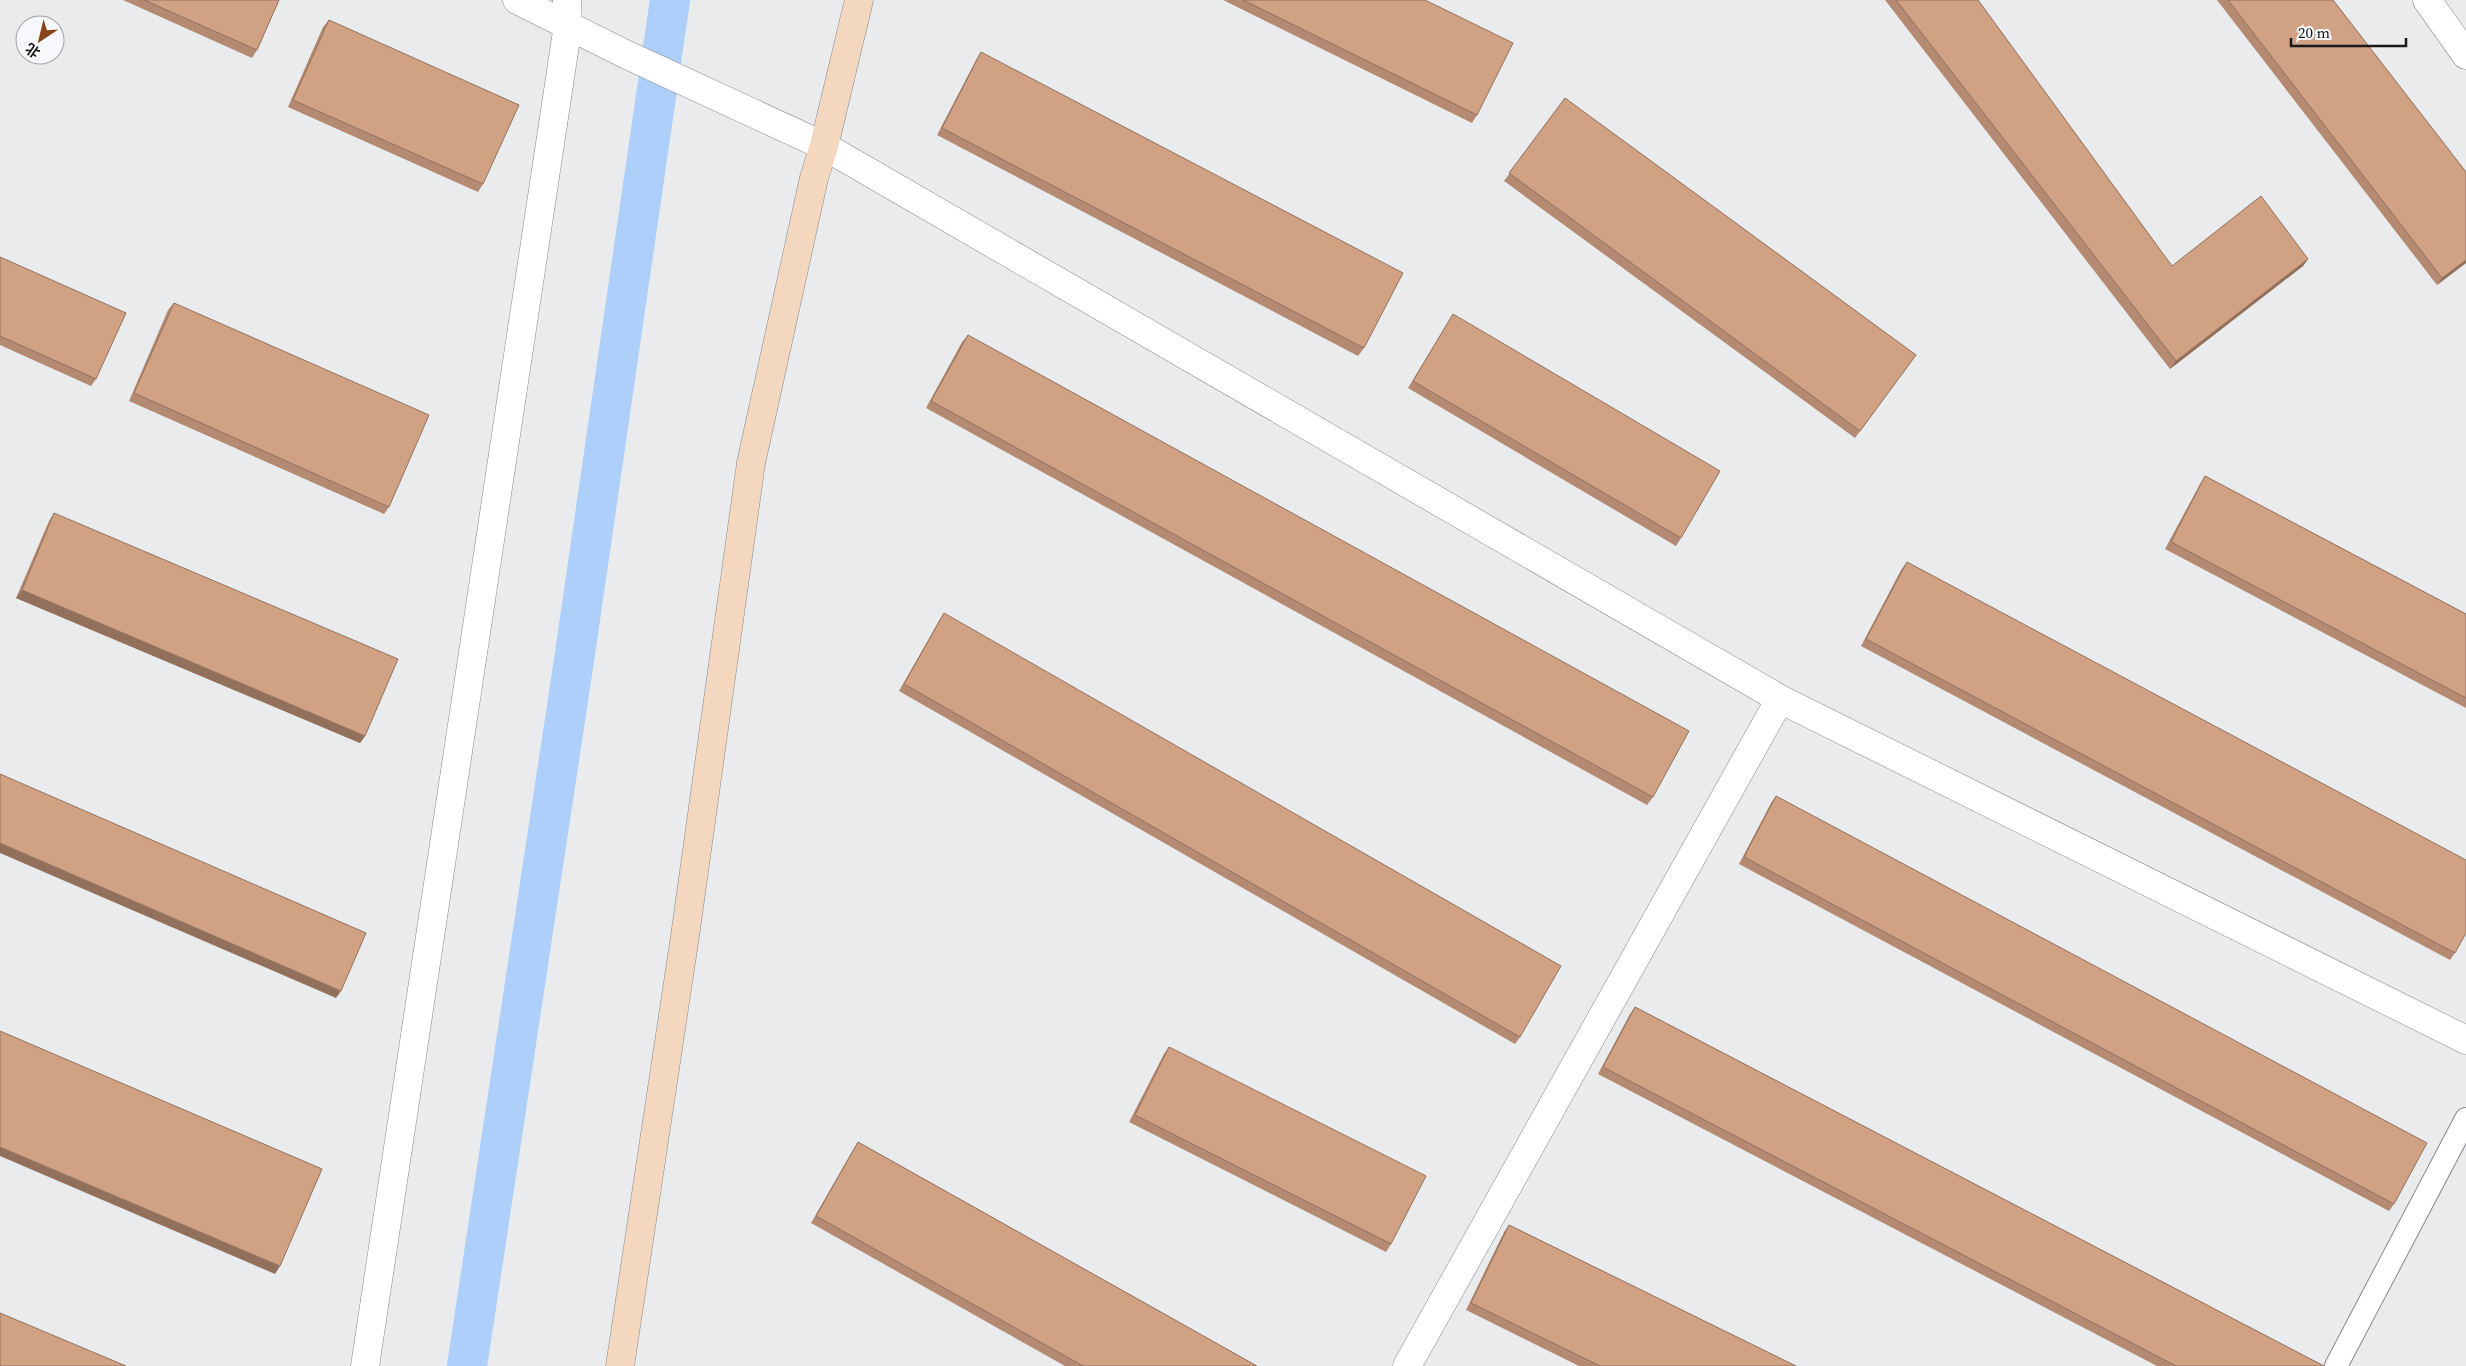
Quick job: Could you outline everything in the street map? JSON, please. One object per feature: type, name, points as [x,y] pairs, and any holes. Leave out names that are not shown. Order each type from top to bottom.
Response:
[{"type":"main road","points":[[620,1366],[685,936],[750,463],[814,178],[824,146],[859,0]]},
{"type":"street","points":[[517,0],[567,13],[625,54],[824,146],[1780,699],[2466,1040]]},
{"type":"street","points":[[2427,0],[2466,55]]},
{"type":"street","points":[[365,1366],[567,13]]},
{"type":"street","points":[[1407,1366],[1780,699]]},
{"type":"lane","points":[[2336,1366],[2466,1119]]},
{"type":"building","points":[[144,0],[279,0],[257,50]]},
{"type":"building","points":[[1243,0],[1425,0],[1513,43],[1477,115]]},
{"type":"building","points":[[1896,0],[1978,0],[2172,266],[2261,196],[2308,259],[2176,361]]},
{"type":"building","points":[[2228,0],[2333,0],[2466,172],[2466,260],[2442,278]]},
{"type":"building","points":[[329,20],[519,105],[483,184],[293,100]]},
{"type":"building","points":[[981,52],[1403,273],[1364,348],[942,128]]},
{"type":"building","points":[[1565,98],[1916,355],[1860,431],[1509,173]]},
{"type":"building","points":[[0,257],[126,313],[96,379],[0,336]]},
{"type":"building","points":[[174,303],[429,415],[389,507],[134,393]]},
{"type":"building","points":[[1453,314],[1720,471],[1681,538],[1413,381]]},
{"type":"building","points":[[968,335],[1689,731],[1653,797],[931,401]]},
{"type":"building","points":[[2205,476],[2466,614],[2466,698],[2171,542]]},
{"type":"building","points":[[54,513],[398,659],[365,736],[22,590]]},
{"type":"building","points":[[1907,562],[2466,860],[2466,933],[2455,953],[1866,639]]},
{"type":"building","points":[[944,613],[1561,966],[1520,1037],[904,684]]},
{"type":"building","points":[[0,774],[366,933],[341,991],[0,843]]},
{"type":"building","points":[[1776,796],[2427,1143],[2394,1204],[1744,857]]},
{"type":"building","points":[[1635,1007],[2324,1366],[2176,1366],[1603,1067]]},
{"type":"building","points":[[0,1031],[322,1169],[280,1266],[0,1147]]},
{"type":"building","points":[[1169,1047],[1426,1176],[1391,1244],[1135,1115]]},
{"type":"building","points":[[858,1142],[1257,1366],[1083,1366],[816,1216]]},
{"type":"building","points":[[1509,1225],[1796,1366],[1600,1366],[1471,1303]]},
{"type":"building","points":[[0,1313],[126,1366],[0,1366]]},
{"type":"waterway","points":[[467,1366],[573,667],[670,0]]}]
